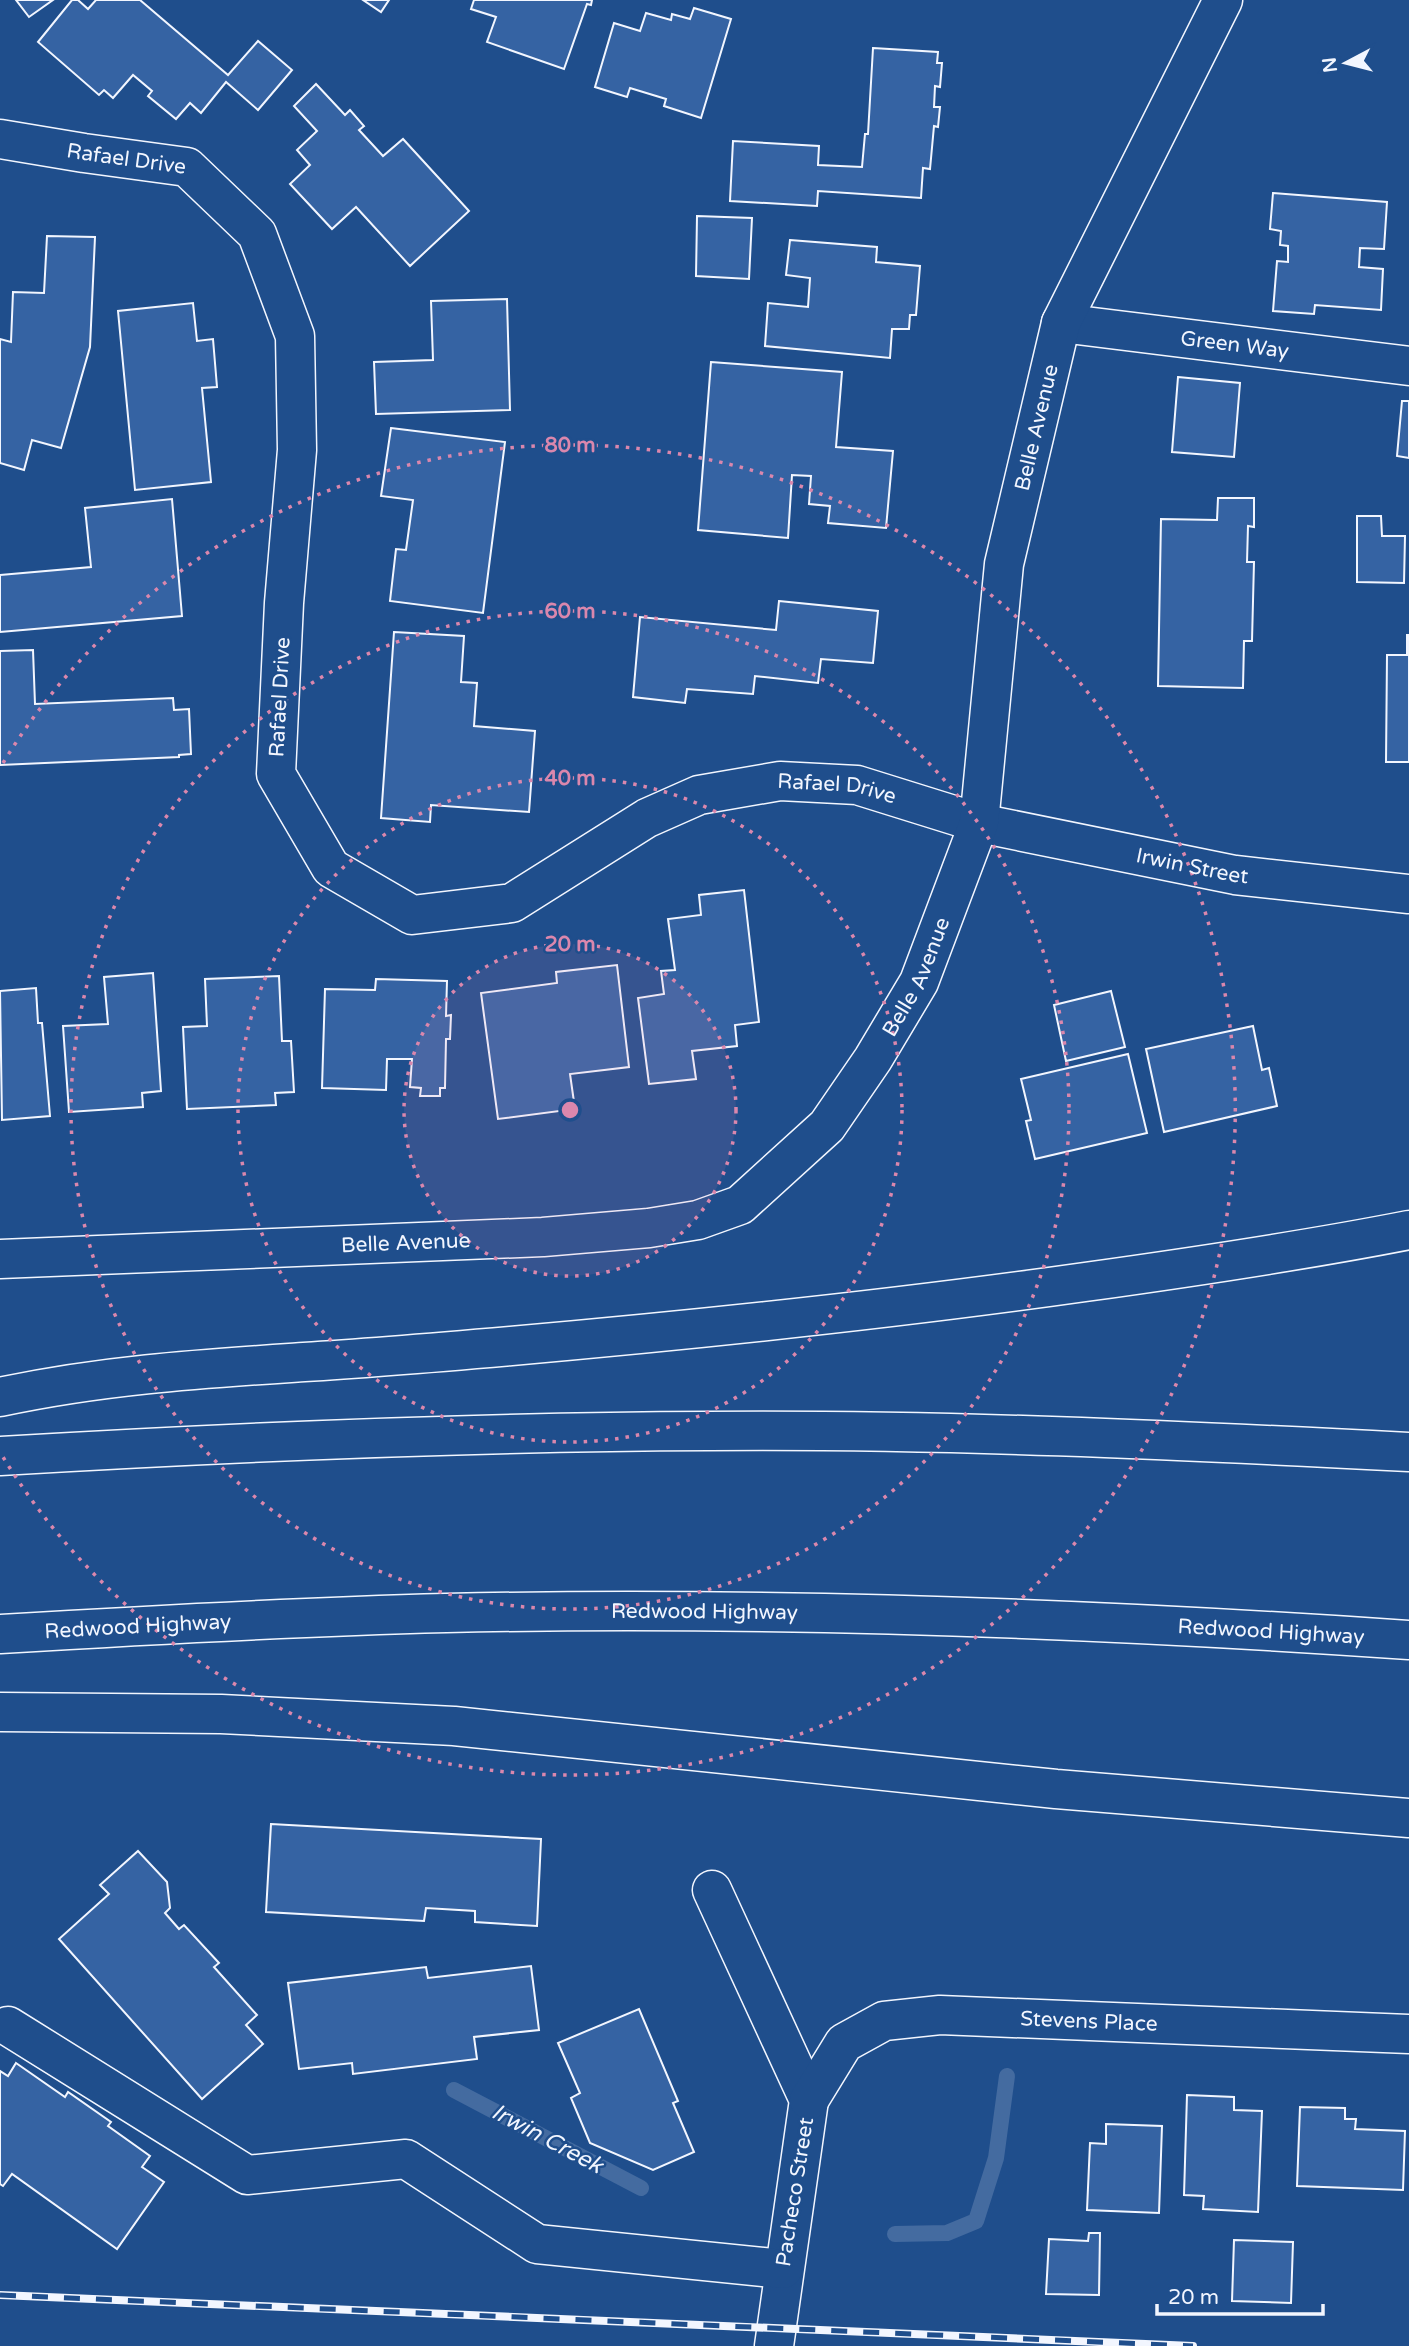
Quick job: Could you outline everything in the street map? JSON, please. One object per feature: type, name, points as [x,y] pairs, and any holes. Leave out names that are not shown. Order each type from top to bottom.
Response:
[{"type":"main road","name":"Belle Avenue","points":[[0,1259],[543,1237],[649,1228],[698,1220],[740,1205],[827,1126],[873,1059],[919,982],[979,823],[1004,564],[1061,323],[1223,0]]},
{"type":"main road","name":"Rafael Drive","points":[[0,139],[187,167],[257,234],[295,337],[297,450],[284,603],[276,774],[331,868],[412,915],[512,903],[647,818],[699,795],[780,781],[858,785],[979,823]]},
{"type":"main road","name":"Green Way","points":[[1061,323],[1409,366]]},
{"type":"main road","name":"Irwin Street","points":[[979,823],[1235,875],[1409,894]]},
{"type":"main road","points":[[0,1397],[110,1377],[181,1369],[468,1350],[635,1336],[830,1315],[1138,1275],[1409,1230]]},
{"type":"main road","points":[[0,1456],[256,1441],[471,1434],[711,1431],[953,1433],[1199,1441],[1409,1452]]},
{"type":"main road","name":"Redwood Highway","points":[[0,1634],[205,1622],[447,1613],[688,1612],[1173,1624],[1409,1640]]},
{"type":"main road","points":[[0,1712],[222,1714],[454,1726],[1056,1789],[1409,1818]]},
{"type":"main road","name":"Pacheco Street","points":[[712,1890],[809,2100],[774,2346]]},
{"type":"main road","name":"Stevens Place","points":[[809,2100],[844,2043],[884,2021],[940,2015],[1409,2034]]},
{"type":"main road","points":[[8,2026],[247,2175],[406,2159],[537,2244],[783,2269]]},
{"type":"building","points":[[16,0],[53,0],[29,17]]},
{"type":"building","points":[[72,0],[78,0],[88,9],[96,0],[140,0],[228,75],[258,41],[292,70],[258,110],[226,82],[201,113],[190,103],[176,119],[148,96],[152,91],[133,75],[113,98],[104,90],[99,95],[38,42]]},
{"type":"building","points":[[363,0],[389,0],[381,12]]},
{"type":"building","points":[[474,0],[592,0],[591,5],[587,4],[564,69],[487,42],[496,17],[471,9]]},
{"type":"building","points":[[694,8],[731,19],[701,118],[664,106],[666,99],[630,88],[627,97],[595,87],[614,23],[640,31],[646,13],[671,20],[672,14],[690,19]]},
{"type":"building","points":[[873,48],[938,52],[937,63],[942,63],[940,87],[935,86],[934,107],[940,107],[938,127],[934,126],[930,169],[923,168],[921,198],[818,191],[817,206],[730,201],[733,141],[819,146],[818,165],[862,167],[865,134],[868,134]]},
{"type":"building","points":[[316,84],[345,115],[350,110],[364,126],[359,130],[383,156],[403,139],[469,211],[410,266],[356,207],[332,229],[290,184],[310,165],[297,150],[317,131],[294,106]]},
{"type":"building","points":[[1273,193],[1387,202],[1384,249],[1360,248],[1359,267],[1383,269],[1381,310],[1315,305],[1314,314],[1273,311],[1277,261],[1288,262],[1288,246],[1280,245],[1281,231],[1270,229]]},
{"type":"building","points":[[697,216],[752,218],[749,279],[696,276]]},
{"type":"building","points":[[47,236],[95,237],[90,347],[61,448],[32,440],[24,470],[0,463],[0,339],[11,342],[13,292],[44,293]]},
{"type":"building","points":[[790,240],[877,247],[876,262],[920,266],[916,315],[910,315],[909,329],[892,329],[890,358],[765,346],[768,303],[808,307],[810,278],[786,275]]},
{"type":"building","points":[[507,299],[510,410],[376,414],[374,362],[433,360],[431,301]]},
{"type":"building","points":[[193,303],[197,341],[213,339],[217,387],[202,388],[211,482],[135,490],[118,311]]},
{"type":"building","points":[[711,362],[842,372],[836,447],[893,451],[886,528],[828,523],[830,506],[809,504],[811,476],[792,475],[788,538],[698,530]]},
{"type":"building","points":[[1178,377],[1240,383],[1234,457],[1172,452]]},
{"type":"building","points":[[1402,401],[1409,401],[1409,458],[1397,456]]},
{"type":"building","points":[[391,428],[505,442],[483,613],[390,601],[396,549],[406,550],[413,500],[381,496]]},
{"type":"building","points":[[1218,498],[1254,498],[1254,527],[1248,526],[1247,562],[1254,562],[1252,641],[1244,641],[1243,688],[1158,686],[1161,519],[1217,520]]},
{"type":"building","points":[[172,499],[182,616],[0,632],[0,575],[91,567],[85,508]]},
{"type":"building","points":[[1357,516],[1381,516],[1382,536],[1405,536],[1404,583],[1357,582]]},
{"type":"building","points":[[779,601],[878,611],[873,663],[821,659],[818,683],[755,676],[753,694],[687,689],[685,703],[633,697],[640,617],[776,630]]},
{"type":"building","points":[[394,632],[464,636],[461,682],[477,683],[474,726],[535,731],[529,812],[431,805],[430,822],[381,818]]},
{"type":"building","points":[[1407,635],[1409,762],[1386,762],[1387,655],[1407,655]]},
{"type":"building","points":[[33,650],[35,704],[173,698],[174,710],[189,709],[191,754],[179,757],[0,765],[0,651]]},
{"type":"building","points":[[744,890],[759,1022],[735,1025],[737,1046],[692,1051],[696,1079],[649,1084],[638,998],[664,994],[661,971],[675,970],[668,919],[701,915],[699,895]]},
{"type":"building","points":[[617,965],[629,1067],[570,1074],[575,1109],[498,1119],[481,993],[557,983],[556,972]]},
{"type":"building","points":[[153,973],[161,1091],[142,1093],[143,1107],[69,1112],[63,1026],[108,1024],[104,977]]},
{"type":"building","points":[[279,976],[282,1041],[291,1041],[294,1092],[275,1093],[276,1105],[187,1109],[183,1027],[207,1026],[205,979]]},
{"type":"building","points":[[376,979],[447,981],[446,1016],[451,1015],[450,1039],[446,1039],[445,1088],[440,1088],[440,1096],[420,1096],[421,1088],[410,1087],[412,1059],[387,1059],[386,1090],[322,1088],[325,989],[375,990]]},
{"type":"building","points":[[36,988],[38,1023],[42,1023],[50,1116],[2,1120],[0,991]]},
{"type":"building","points":[[1111,991],[1125,1047],[1066,1061],[1054,1005]]},
{"type":"building","points":[[1253,1026],[1262,1070],[1269,1068],[1277,1106],[1164,1132],[1146,1049]]},
{"type":"building","points":[[1128,1054],[1147,1133],[1035,1159],[1026,1121],[1031,1120],[1021,1079]]},
{"type":"building","points":[[271,1824],[541,1839],[537,1926],[475,1922],[475,1911],[426,1908],[424,1921],[266,1912]]},
{"type":"building","points":[[138,1851],[167,1882],[170,1908],[165,1913],[179,1929],[184,1925],[219,1963],[214,1967],[257,2015],[246,2025],[263,2044],[202,2099],[59,1939],[109,1894],[100,1885]]},
{"type":"building","points":[[531,1966],[539,2030],[474,2037],[477,2059],[353,2074],[352,2063],[299,2069],[288,1983],[426,1967],[428,1978]]},
{"type":"building","points":[[639,2009],[678,2101],[673,2103],[694,2152],[653,2170],[590,2143],[571,2098],[580,2093],[558,2043]]},
{"type":"building","points":[[16,2063],[65,2097],[68,2092],[111,2122],[108,2126],[150,2156],[142,2167],[164,2182],[117,2249],[12,2174],[3,2186],[0,2184],[0,2071],[8,2076]]},
{"type":"building","points":[[1187,2095],[1234,2097],[1234,2110],[1262,2111],[1258,2212],[1203,2209],[1204,2196],[1184,2195]]},
{"type":"building","points":[[1300,2107],[1345,2108],[1345,2119],[1356,2119],[1355,2129],[1405,2131],[1403,2190],[1297,2186]]},
{"type":"building","points":[[1106,2124],[1162,2126],[1159,2213],[1087,2210],[1090,2143],[1106,2144]]},
{"type":"building","points":[[1089,2233],[1100,2233],[1099,2295],[1046,2294],[1049,2239],[1088,2241]]},
{"type":"building","points":[[1234,2240],[1293,2242],[1291,2303],[1232,2301]]},
{"type":"waterway","name":"Irwin Creek","points":[[895,2234],[947,2233],[976,2221],[996,2158],[1007,2076]]},
{"type":"waterway","name":"Irwin Creek","points":[[454,2090],[641,2188]]},
{"type":"railway","points":[[0,2295],[1193,2346]]}]
